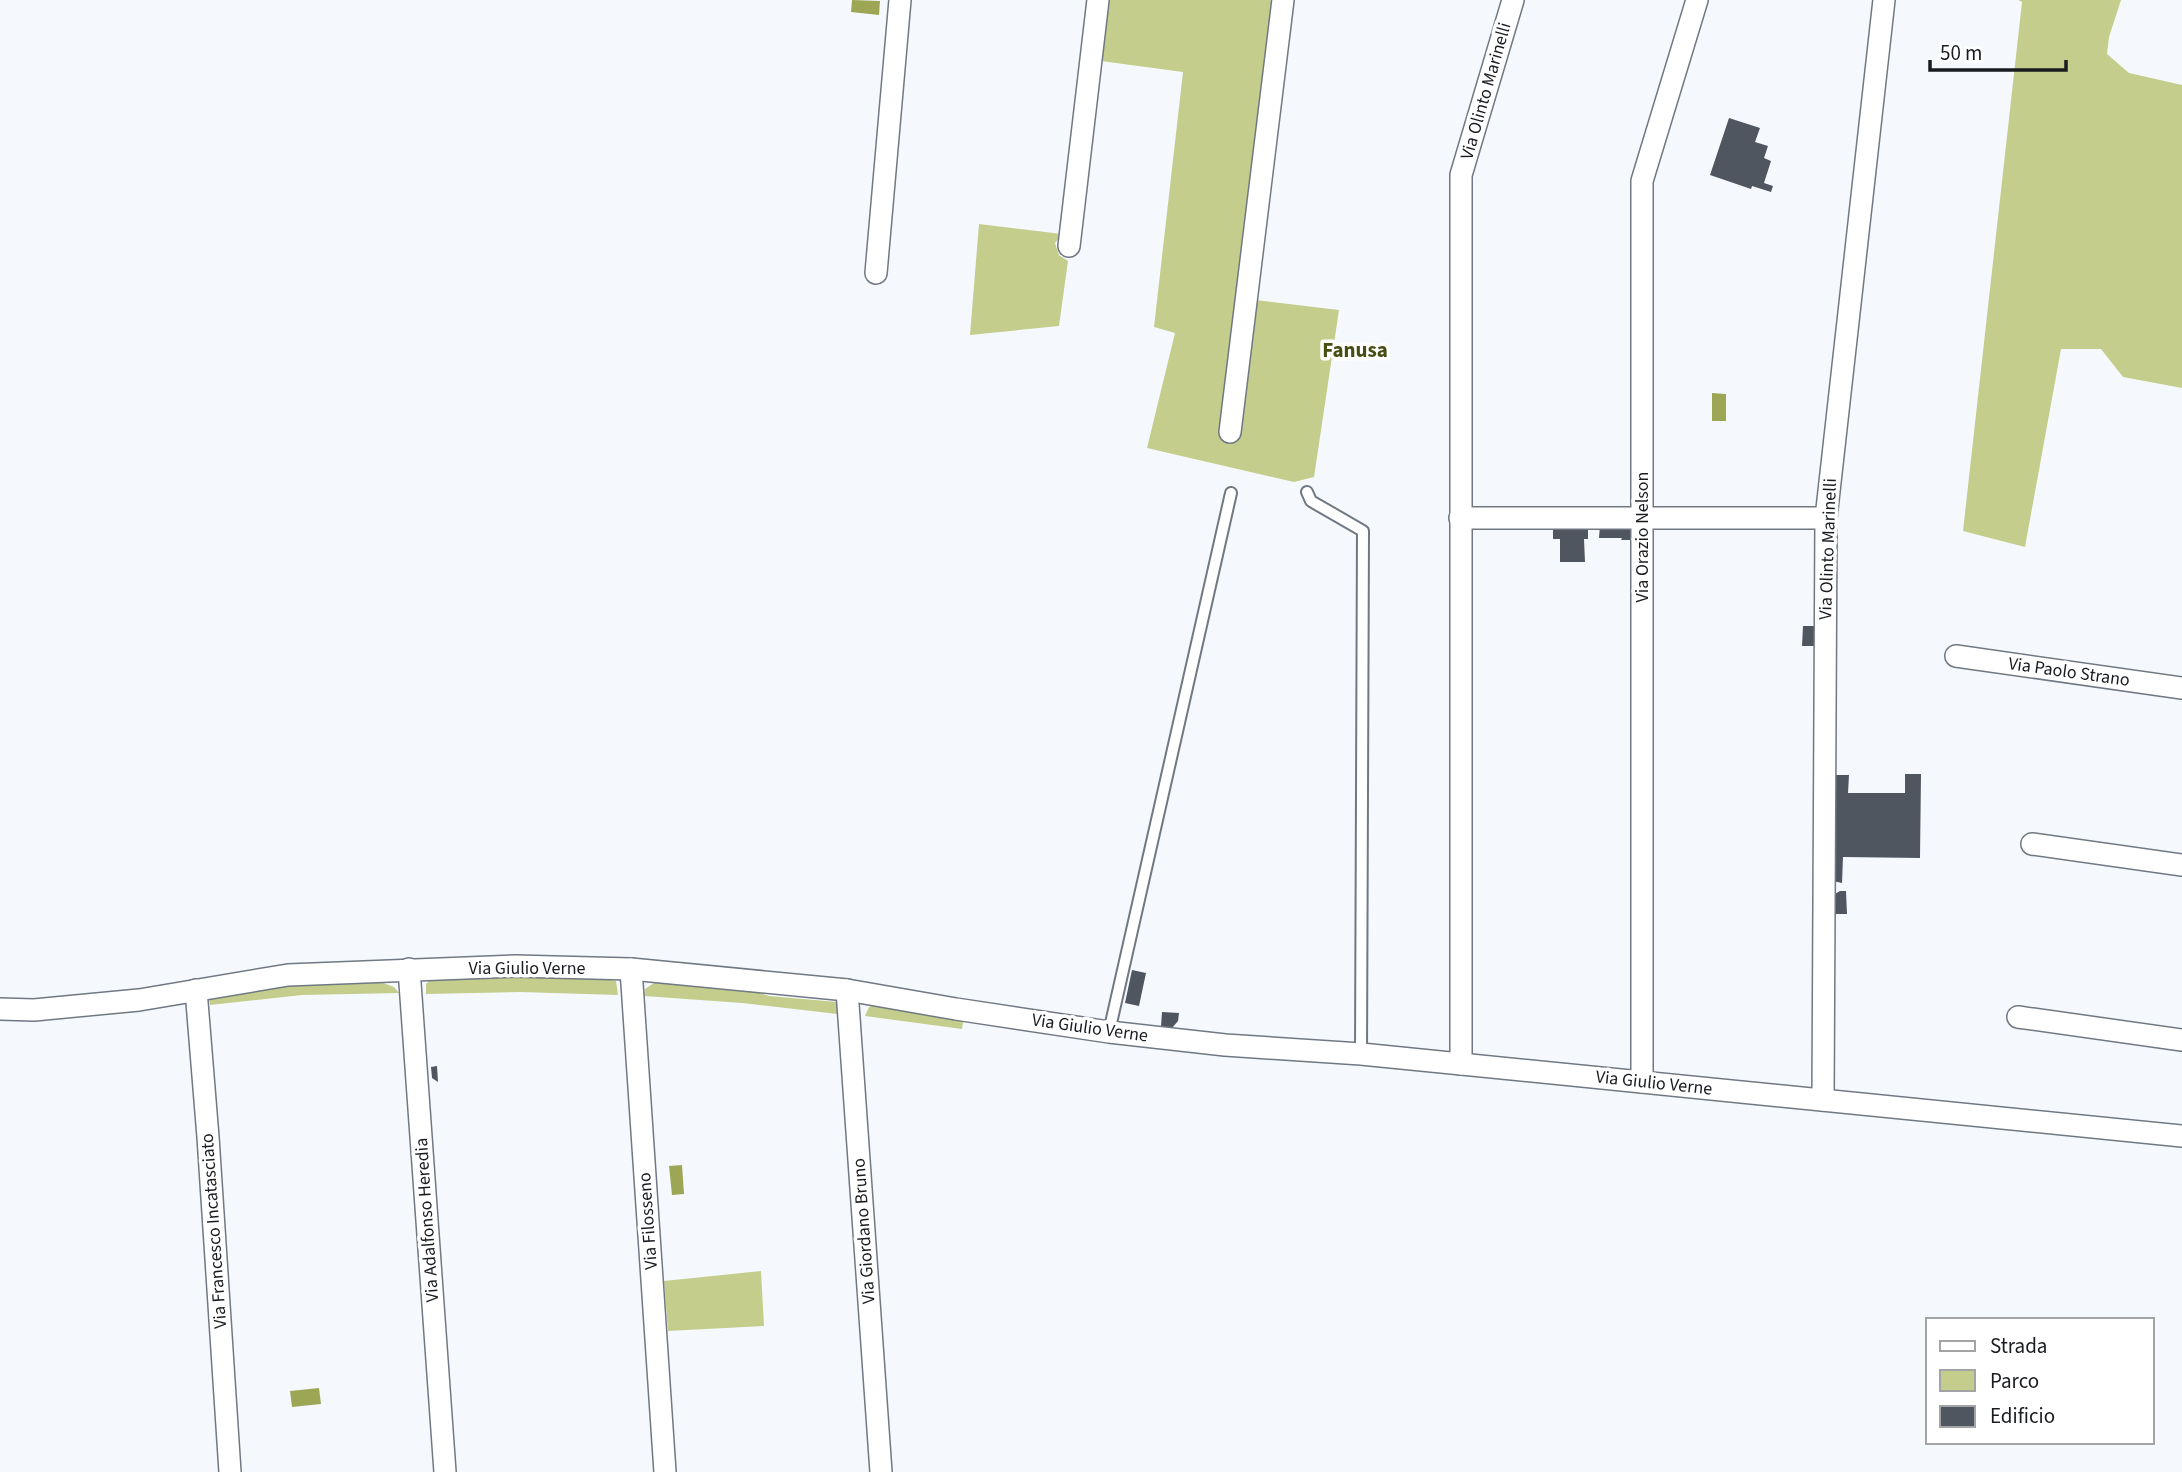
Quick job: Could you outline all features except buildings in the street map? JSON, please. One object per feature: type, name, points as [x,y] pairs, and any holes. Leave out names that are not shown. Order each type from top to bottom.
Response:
[{"type":"street","points":[[876,273],[900,0]]},
{"type":"street","points":[[1069,246],[1098,0]]},
{"type":"street","points":[[1230,432],[1283,0]]},
{"type":"street","name":"Via Olinto Marinelli","points":[[1461,1064],[1461,175],[1513,0]]},
{"type":"street","name":"Via Orazio Nelson","points":[[1642,1082],[1642,181],[1697,0]]},
{"type":"street","name":"Via Olinto Marinelli","points":[[1823,1100],[1826,518],[1884,0]]},
{"type":"street","points":[[1460,518],[1826,518]]},
{"type":"street","name":"Via Paolo Strano","points":[[1956,656],[2182,688]]},
{"type":"street","points":[[2032,844],[2182,864]]},
{"type":"street","name":"Via Giulio Verne","points":[[0,1009],[23,1010],[139,1000],[288,975],[515,966],[631,969],[848,990],[1109,1032],[1225,1045],[1361,1054],[2182,1136]]},
{"type":"street","name":"Via Adalfonso Heredia","points":[[409,969],[445,1472]]},
{"type":"street","name":"Via Filosseno","points":[[631,969],[665,1472]]},
{"type":"street","name":"Via Francesco Incatasciato","points":[[196,990],[230,1472]]},
{"type":"street","name":"Via Giordano Bruno","points":[[848,990],[881,1472]]},
{"type":"street","points":[[2018,1017],[2182,1040]]},
{"type":"lane","points":[[1109,1032],[1231,492]]},
{"type":"lane","points":[[1307,492],[1311,500],[1363,531],[1361,1054]]},
{"type":"green space","points":[[1107,0],[1270,0],[1274,4],[1255,300],[1339,310],[1314,477],[1294,482],[1147,448],[1175,333],[1154,327],[1183,72],[1101,61]]},
{"type":"green space","points":[[2018,0],[2121,0],[2109,37],[2107,54],[2129,73],[2182,85],[2182,388],[2123,377],[2101,349],[2061,349],[2025,547],[1963,531],[2022,2]]},
{"type":"green space","points":[[979,224],[1062,234],[1055,243],[1059,255],[1068,261],[1059,326],[970,335]]},
{"type":"green space","points":[[438,976],[586,976],[616,981],[618,995],[520,992],[426,994],[426,984]]},
{"type":"green space","points":[[378,981],[394,987],[399,993],[302,995],[210,1005],[209,999],[288,983]]},
{"type":"green space","points":[[660,981],[748,989],[769,996],[837,1002],[837,1014],[742,1003],[644,996],[645,989]]},
{"type":"green space","points":[[877,1004],[964,1016],[962,1029],[865,1016],[869,1007]]},
{"type":"green space","points":[[761,1271],[764,1326],[668,1331],[664,1281]]},
{"type":"shaded area","points":[[852,0],[880,1],[879,15],[851,12]]},
{"type":"shaded area","points":[[1712,393],[1726,394],[1726,421],[1712,421]]},
{"type":"shaded area","points":[[682,1165],[684,1194],[672,1195],[669,1166]]},
{"type":"shaded area","points":[[319,1388],[321,1404],[292,1407],[290,1391]]},
{"type":"district","name":"Fanusa","points":[[1355,350]]}]
